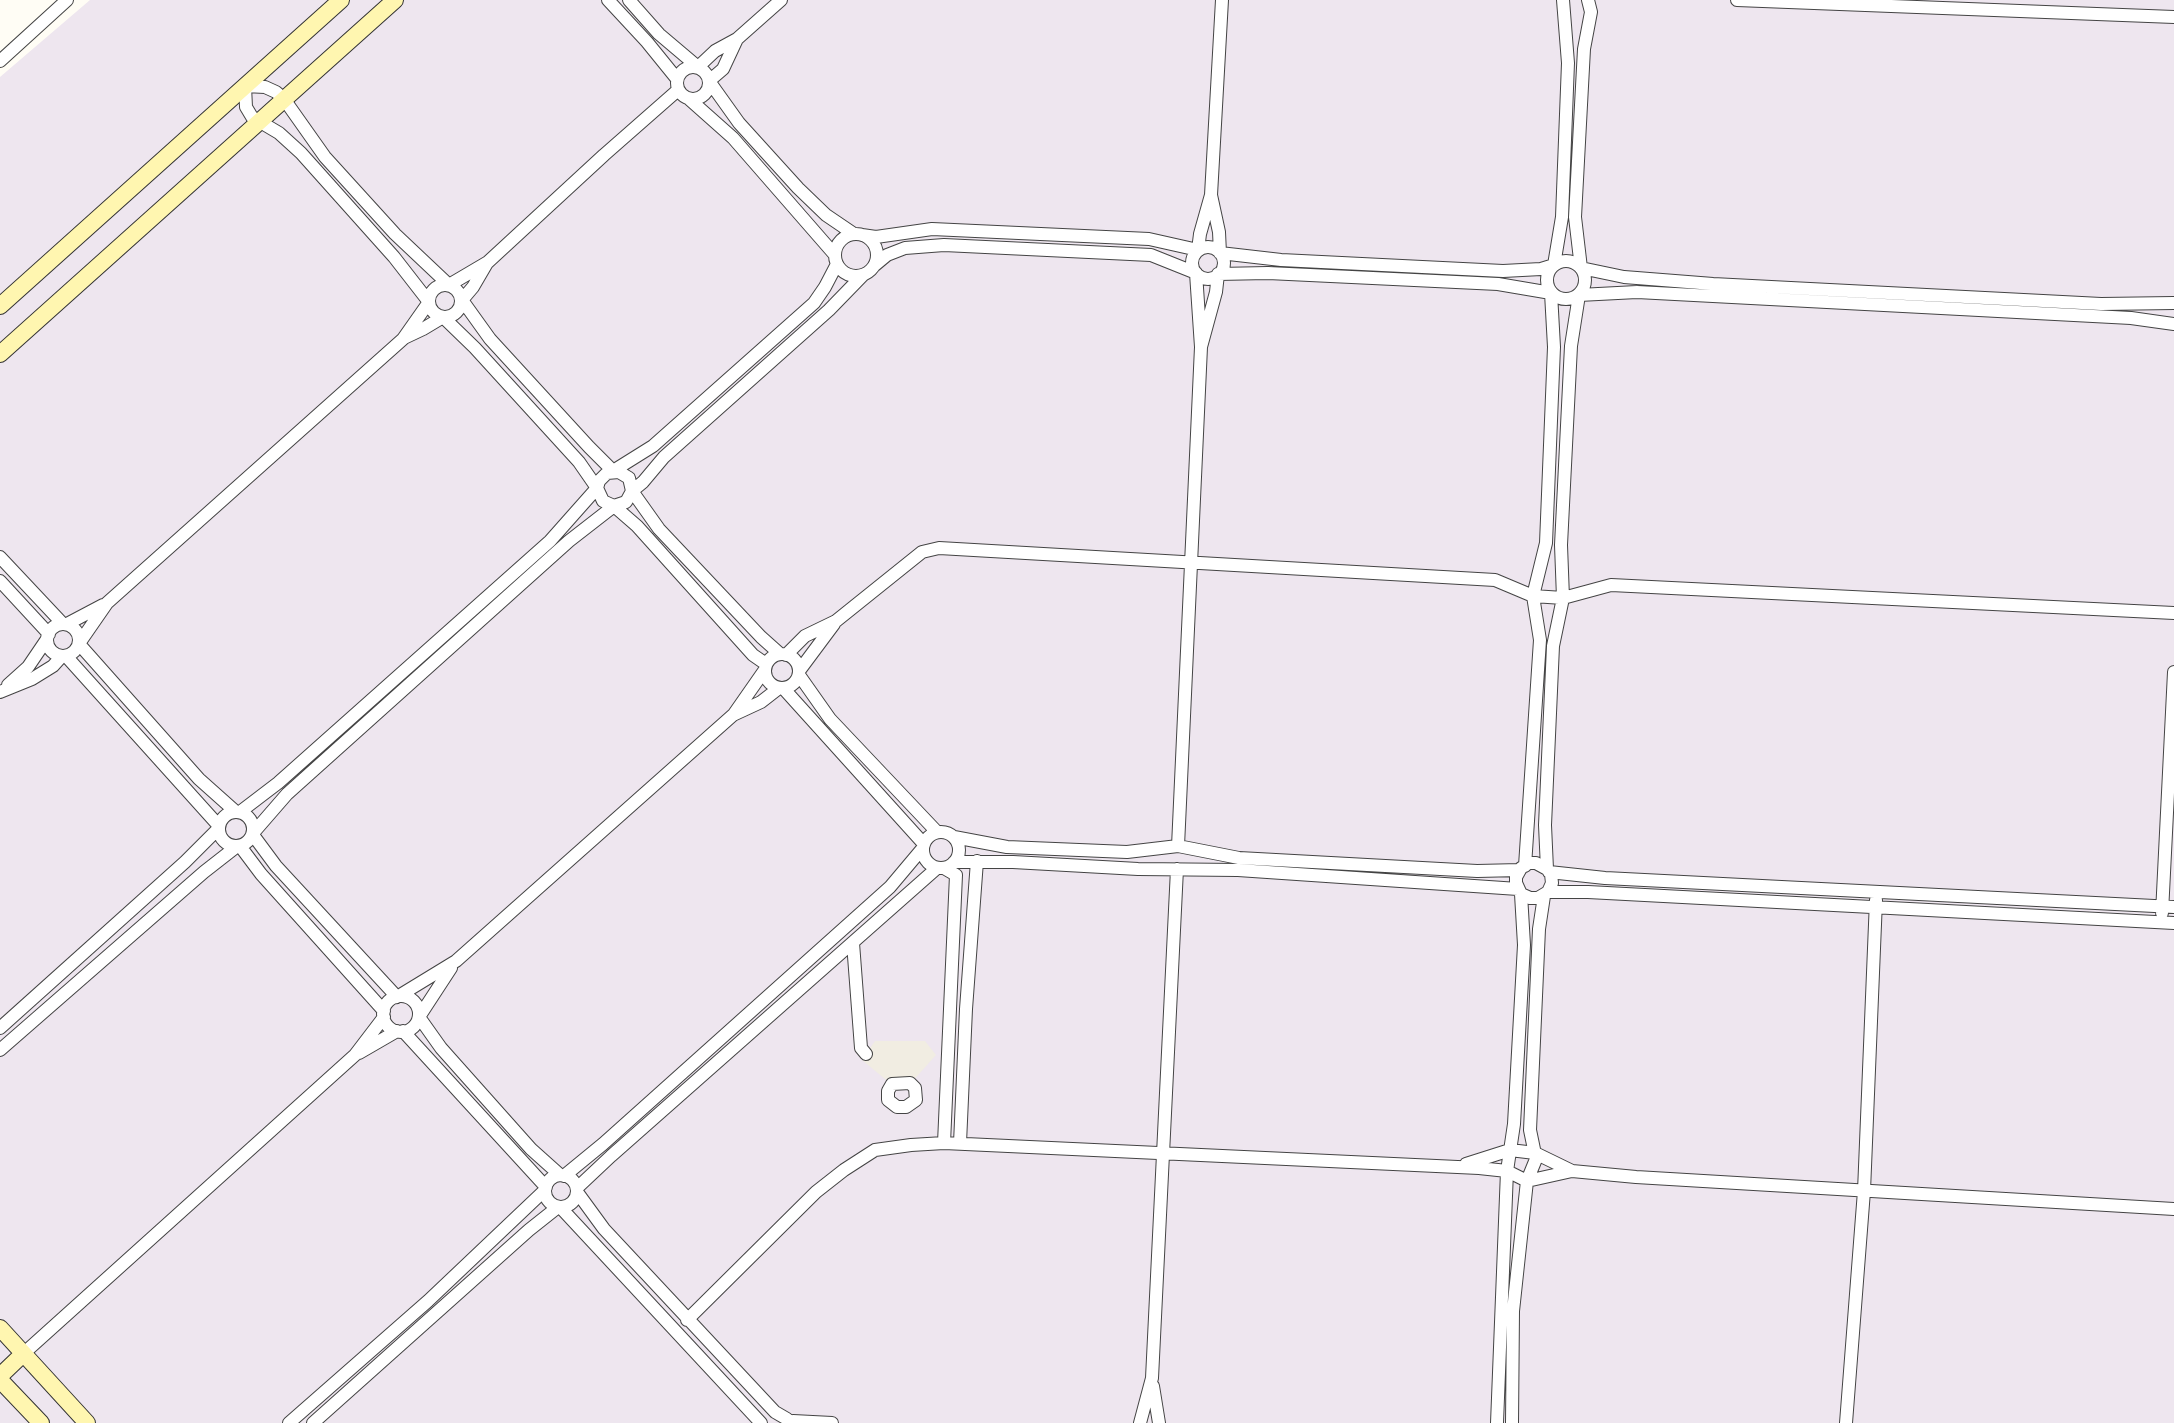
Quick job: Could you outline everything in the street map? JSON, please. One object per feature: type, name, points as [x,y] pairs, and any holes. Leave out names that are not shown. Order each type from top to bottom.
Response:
[{"type":"street","points":[[0,61],[67,0]]},
{"type":"street","points":[[0,306],[341,0]]},
{"type":"street","points":[[0,354],[395,0]]},
{"type":"street","points":[[608,0],[647,42],[681,89],[733,138],[848,274],[863,275]]},
{"type":"street","points":[[628,0],[659,34],[708,75],[709,87],[704,95],[694,99],[681,89]]},
{"type":"street","points":[[0,692],[32,679],[64,656],[74,652],[107,603],[403,339],[436,288],[449,285],[488,262],[681,89],[685,68],[698,67],[715,51],[737,39],[781,0]]},
{"type":"street","points":[[1178,846],[1201,347],[1196,273],[1192,258],[1198,250],[1211,195],[1222,0]]},
{"type":"street","points":[[1497,1423],[1507,1171],[1514,1124],[1524,945],[1520,891],[1516,877],[1522,868],[1539,640],[1533,596],[1546,543],[1554,347],[1551,293],[1546,282],[1550,269],[1554,265],[1562,217],[1568,63],[1563,0]]},
{"type":"street","points":[[1512,1423],[1512,1311],[1527,1181],[1536,1159],[1530,1130],[1539,929],[1546,894],[1552,883],[1548,870],[1545,825],[1553,645],[1563,598],[1561,545],[1571,346],[1579,295],[1585,279],[1581,268],[1575,217],[1584,49],[1591,12],[1588,0]]},
{"type":"street","points":[[1737,0],[2174,17]]},
{"type":"street","points":[[709,81],[723,69],[737,39]]},
{"type":"street","points":[[709,81],[739,123],[798,188],[826,215],[873,243],[877,258],[875,265]]},
{"type":"street","points":[[245,86],[265,87],[284,99],[333,166],[394,234],[458,291],[490,339],[589,447],[613,471],[619,471],[629,478],[632,491],[659,529],[761,637],[796,661],[799,673],[830,719],[937,832]]},
{"type":"street","points":[[245,86],[246,107],[258,122],[279,133],[301,153],[394,256],[429,302],[435,314],[443,317],[475,348],[579,462],[603,501],[614,506],[637,526],[765,668],[767,680],[781,688],[923,846],[925,859],[929,864],[945,866],[977,861],[1176,870],[1312,869],[1477,872],[1522,868],[1536,863],[1548,870],[1605,878],[2168,907]]},
{"type":"street","points":[[786,199],[798,188]]},
{"type":"street","points":[[1201,347],[1216,292],[1218,274],[1224,261],[1220,253],[1219,232],[1211,195]]},
{"type":"street","points":[[545,554],[597,488],[602,476],[653,446],[814,303],[825,287],[842,241],[858,235],[876,237],[932,229],[1149,239],[1198,250],[1211,247],[1220,253],[1281,260],[1503,271],[1541,269],[1558,262],[1570,262],[1581,268],[1624,278],[1798,295]]},
{"type":"street","points":[[0,1050],[204,872],[245,844],[287,794],[387,705],[447,642],[545,554],[614,506],[626,502],[632,491],[643,482],[664,457],[829,310],[863,275],[887,255],[905,248],[944,245],[1151,255],[1203,278],[1218,274],[1268,273],[1498,285],[1551,293],[1566,300],[1579,295],[1637,292],[1798,295],[2045,308],[2174,324]]},
{"type":"street","points":[[403,339],[443,317],[456,313],[460,309],[462,300],[488,262]]},
{"type":"street","points":[[2045,308],[2101,304],[2174,303]]},
{"type":"street","points":[[40,1423],[0,1378],[23,1354],[355,1054],[384,1014],[389,1002],[456,962],[733,715],[772,657],[783,654],[806,636],[836,621],[922,552],[939,548],[1495,580],[1533,596],[1563,598],[1611,585],[2174,613]]},
{"type":"street","points":[[0,557],[65,624],[75,629],[79,643],[199,779],[252,821],[253,833],[276,866],[397,997],[409,998],[414,1002],[418,1008],[419,1017],[441,1048],[531,1149],[562,1175],[574,1181],[577,1190],[604,1229],[775,1412],[788,1422],[832,1423]]},
{"type":"street","points":[[0,581],[48,636],[50,648],[57,655],[64,656],[219,827],[224,842],[238,847],[384,1014],[389,1027],[400,1031],[545,1188],[550,1203],[559,1207],[761,1423]]},
{"type":"street","points":[[0,692],[28,667],[54,627],[65,624],[107,603]]},
{"type":"street","points":[[733,715],[760,702],[781,688],[794,684],[799,673],[836,621]]},
{"type":"street","points":[[0,1028],[185,862],[219,827],[224,817],[238,812],[301,763],[377,695],[447,642]]},
{"type":"street","points":[[289,1423],[428,1301],[545,1188],[551,1179],[562,1175],[665,1087],[890,887],[932,833],[944,831],[954,837],[1007,847],[1127,852],[1178,846],[1312,869],[1520,891],[1530,898],[1546,894],[1588,892],[2168,923],[2174,672]]},
{"type":"street","points":[[377,695],[387,705]]},
{"type":"street","points":[[301,763],[310,773]]},
{"type":"street","points":[[313,1423],[437,1311],[559,1207],[570,1205],[574,1201],[577,1190],[676,1099],[853,943],[945,866],[959,852],[954,837]]},
{"type":"street","points":[[960,1143],[966,1010],[977,861]]},
{"type":"street","points":[[944,1143],[956,875],[945,866]]},
{"type":"street","points":[[1159,1423],[1152,1378],[1176,870]]},
{"type":"street","points":[[1671,881],[1671,896]]},
{"type":"street","points":[[1846,1423],[1864,1191],[1877,891]]},
{"type":"street","points":[[853,943],[861,1048],[866,1054]]},
{"type":"street","points":[[355,1054],[400,1031],[415,1026],[456,962]]},
{"type":"street","points":[[1518,1039],[1534,1040]]},
{"type":"street","points":[[665,1087],[676,1099]]},
{"type":"street","points":[[687,1320],[816,1192],[844,1170],[875,1150],[911,1145],[960,1143],[1456,1168],[1507,1171],[1527,1181],[1572,1171],[2174,1209]]},
{"type":"street","points":[[1456,1168],[1510,1150],[1535,1153],[1572,1171]]},
{"type":"street","points":[[428,1301],[437,1311]]},
{"type":"street","points":[[0,1328],[87,1423]]},
{"type":"street","points":[[1140,1423],[1152,1378]]},
{"type":"shaded area","points":[[90,0],[2174,0],[2174,1423],[0,1423],[0,77]]},
{"type":"shaded area","points":[[875,1041],[925,1041],[936,1055],[911,1083],[891,1084],[862,1060]]}]
